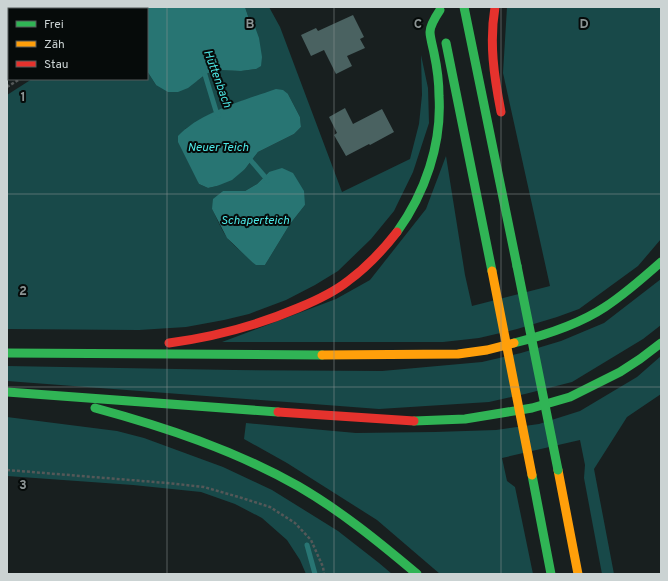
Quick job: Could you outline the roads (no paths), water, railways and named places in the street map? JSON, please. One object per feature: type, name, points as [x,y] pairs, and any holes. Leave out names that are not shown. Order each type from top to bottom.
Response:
[{"type":"highway","points":[[464,7],[578,574]]},
{"type":"highway","points":[[495,7],[492,30],[492,57],[503,123]]},
{"type":"highway","points":[[439,8],[551,574]]},
{"type":"highway","points":[[163,343],[191,340],[226,333],[285,314],[312,302],[353,278],[370,263],[401,227],[424,181],[434,155],[440,103],[430,32],[439,8]]},
{"type":"highway","points":[[497,168],[502,153]]},
{"type":"highway","points":[[7,353],[368,355],[458,354],[487,350],[542,336],[581,320],[605,307],[619,297],[661,262]]},
{"type":"highway","points":[[7,392],[356,418],[410,421],[464,419],[532,408],[570,397],[620,372],[661,343]]},
{"type":"highway","points":[[70,353],[148,345]]},
{"type":"highway","points":[[39,394],[152,424],[238,456],[279,476],[317,498],[350,520],[416,574]]},
{"type":"water","points":[[245,7],[249,19],[255,27],[259,38],[262,57],[261,66],[256,69],[241,71],[217,70],[206,74],[188,88],[178,92],[168,92],[156,85],[148,73],[148,8],[146,8]]},
{"type":"water","name":"Neuer Teich","points":[[276,89],[283,90],[288,94],[300,117],[301,127],[294,134],[258,152],[245,169],[232,180],[208,188],[199,184],[178,142],[178,136],[211,113],[237,102]]},
{"type":"water","name":"Schaperteich","points":[[282,168],[293,173],[304,191],[305,205],[290,224],[265,265],[256,265],[227,238],[212,209],[213,199],[223,191],[245,191],[257,184],[269,172]]},
{"type":"waterway","name":"Hüttenbach","points":[[203,68],[216,111],[219,115]]},
{"type":"waterway","name":"Hüttenbach","points":[[247,156],[267,181]]},
{"type":"waterway","name":"Hüttenbach","points":[[307,545],[315,574]]}]
